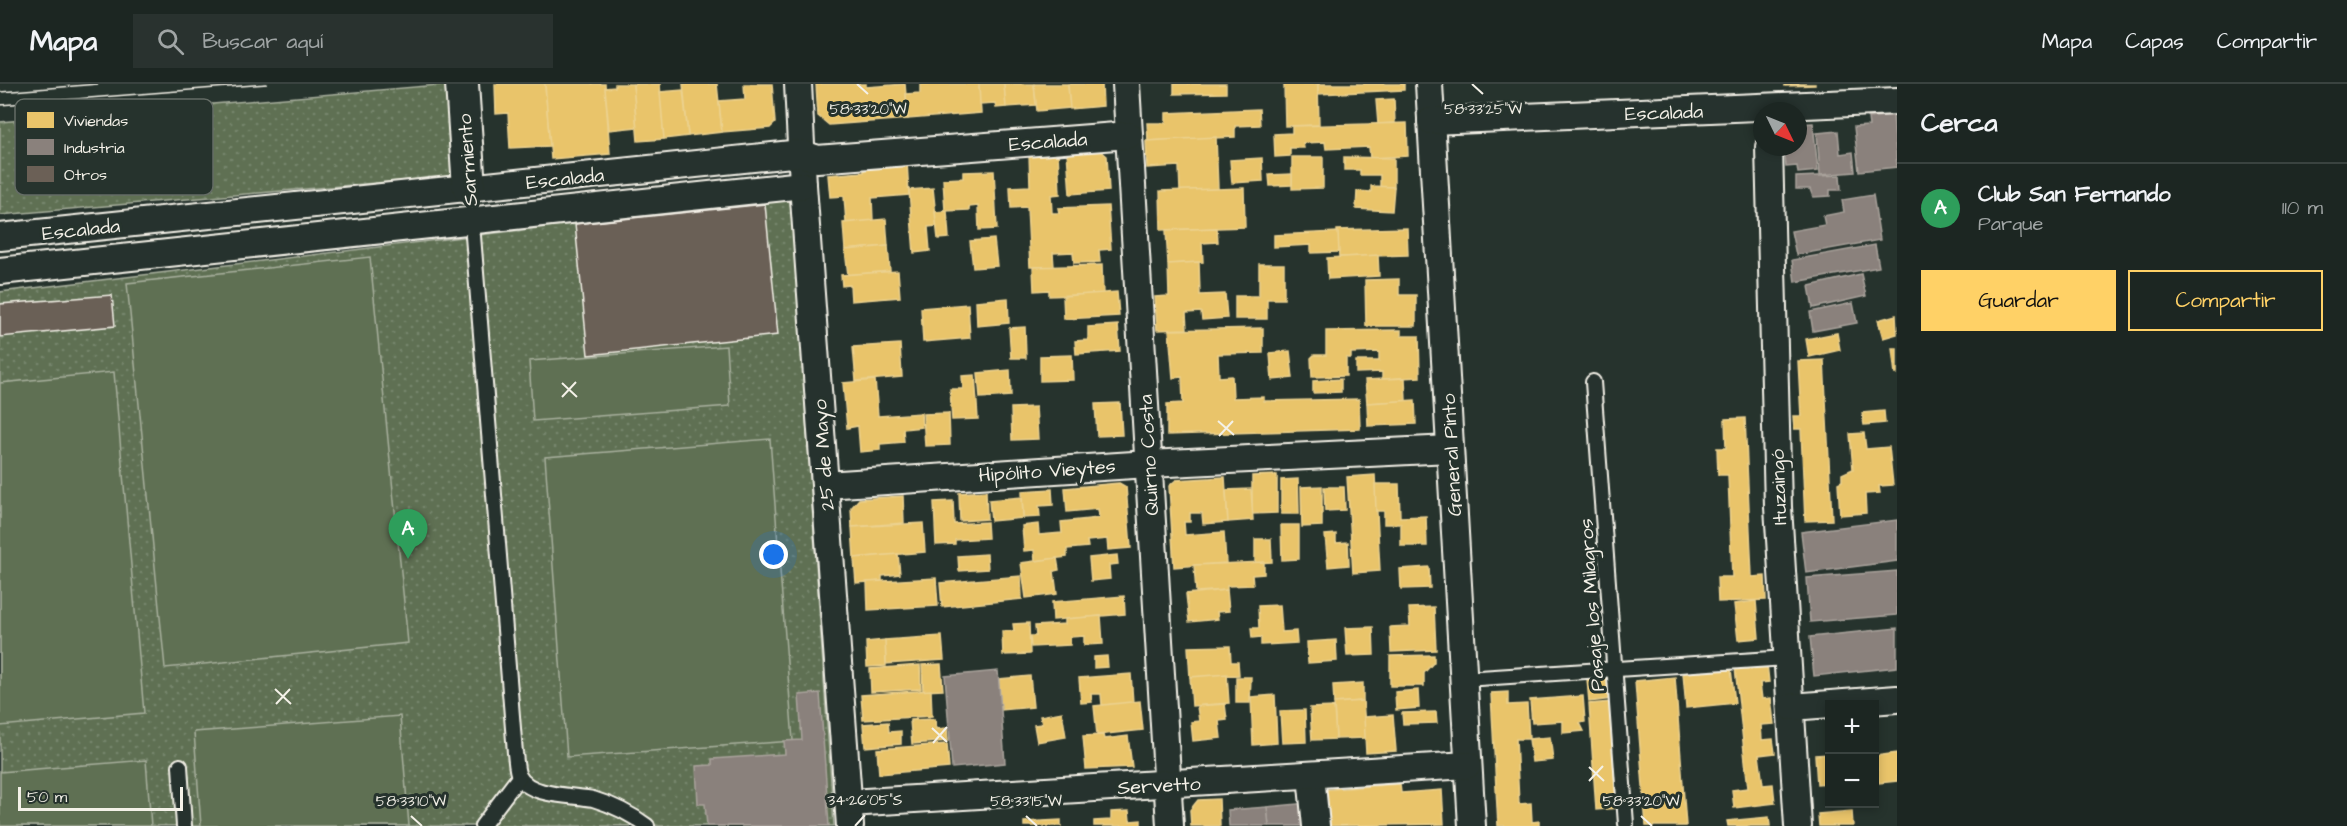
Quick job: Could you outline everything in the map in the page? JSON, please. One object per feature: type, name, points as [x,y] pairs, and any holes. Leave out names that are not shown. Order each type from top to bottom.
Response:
[{"type":"street","name":"Sarmiento","points":[[462,84],[472,228]]},
{"type":"street","name":"25 de Mayo","points":[[798,84],[803,185],[850,814]]},
{"type":"street","name":"Quirno Costa","points":[[1126,84],[1170,826]]},
{"type":"street","name":"General Pinto","points":[[1429,84],[1472,826]]},
{"type":"street","name":"Escalada","points":[[1431,121],[1768,101],[1897,101]]},
{"type":"street","name":"Escalada","points":[[0,237],[801,153],[817,159],[1129,135]]},
{"type":"street","name":"Ituzaingó","points":[[1769,156],[1778,507],[1798,826]]},
{"type":"street","name":"Escalada","points":[[0,271],[472,228],[803,185]]},
{"type":"street","name":"Hipólito Vieytes","points":[[825,485],[1149,464],[1450,449]]},
{"type":"street","points":[[1791,707],[1897,699]]},
{"type":"street","name":"Servetto","points":[[850,814],[1167,785],[1468,765]]},
{"type":"street","points":[[1311,775],[1316,826]]},
{"type":"lane","points":[[472,228],[514,741],[519,777],[528,786],[548,793],[593,799],[628,812],[647,826]]},
{"type":"lane","name":"Pasaje los Milagros","points":[[1593,382],[1626,824]]},
{"type":"lane","points":[[1464,679],[1788,658]]},
{"type":"lane","points":[[180,766],[184,826]]},
{"type":"lane","points":[[482,826],[519,777]]},
{"type":"green space","points":[[450,84],[457,176],[0,215],[0,122],[15,121],[15,195],[213,195],[213,104]]},
{"type":"green space","points":[[791,198],[834,826],[0,826],[0,292]]},
{"type":"green space","points":[[370,257],[408,643],[165,668],[127,283]]},
{"type":"green space","points":[[726,346],[730,406],[533,421],[529,361]]},
{"type":"green space","points":[[114,372],[144,713],[0,726],[0,383]]},
{"type":"green space","points":[[770,439],[793,741],[567,757],[545,457]]},
{"type":"green space","points":[[400,716],[409,826],[201,826],[194,732]]},
{"type":"green space","points":[[146,760],[151,826],[0,826],[0,772]]},
{"type":"building: Viviendas","points":[[495,84],[545,84],[550,146],[510,148],[508,113],[496,114]]},
{"type":"building: Viviendas","points":[[545,84],[605,84],[610,154],[551,159]]},
{"type":"building: Viviendas","points":[[615,84],[633,84],[637,127],[609,130],[605,88],[615,87]]},
{"type":"building: Viviendas","points":[[633,84],[660,84],[664,139],[638,141]]},
{"type":"building: Viviendas","points":[[683,84],[717,84],[722,132],[688,136]]},
{"type":"building: Viviendas","points":[[744,84],[772,84],[775,123],[770,128],[722,132],[719,101],[745,99]]},
{"type":"building: Viviendas","points":[[816,84],[866,84],[866,87],[905,84],[908,119],[829,125],[818,116]]},
{"type":"building: Viviendas","points":[[920,84],[979,84],[981,113],[908,119],[906,94],[920,93]]},
{"type":"building: Viviendas","points":[[979,84],[1004,84],[1006,107],[996,108],[995,103],[980,104]]},
{"type":"building: Viviendas","points":[[1004,84],[1034,84],[1036,105],[1006,107]]},
{"type":"building: Viviendas","points":[[1034,84],[1068,84],[1070,108],[1037,111]]},
{"type":"building: Viviendas","points":[[1068,84],[1102,84],[1103,106],[1070,109]]},
{"type":"building: Viviendas","points":[[1174,84],[1226,84],[1226,93],[1174,94]]},
{"type":"building: Viviendas","points":[[1284,84],[1318,84],[1319,125],[1285,126]]},
{"type":"building: Viviendas","points":[[1318,84],[1404,84],[1404,90],[1318,94]]},
{"type":"building: Viviendas","points":[[1785,84],[1815,84],[1815,85],[1785,86]]},
{"type":"building: Viviendas","points":[[683,90],[688,136],[664,139],[660,92]]},
{"type":"building: Viviendas","points":[[1394,99],[1395,123],[1378,124],[1376,100]]},
{"type":"building: Viviendas","points":[[1259,109],[1260,125],[1235,126],[1235,137],[1148,141],[1147,123],[1166,123],[1166,113]]},
{"type":"building: Viviendas","points":[[1407,123],[1408,156],[1370,158],[1369,147],[1326,149],[1325,142],[1303,143],[1304,148],[1290,148],[1290,156],[1275,157],[1274,134],[1292,133],[1292,126]]},
{"type":"building: Viviendas","points":[[1216,137],[1218,189],[1180,191],[1179,166],[1147,168],[1146,141]]},
{"type":"building: Viviendas","points":[[1099,149],[1107,156],[1109,191],[1070,194],[1067,152]]},
{"type":"building: Viviendas","points":[[1058,153],[1060,194],[1051,195],[1052,213],[1059,213],[1058,208],[1108,206],[1111,249],[1099,250],[1100,262],[1074,263],[1073,252],[1053,253],[1054,267],[1030,267],[1027,207],[1011,208],[1010,187],[1030,186],[1029,154]]},
{"type":"building: Viviendas","points":[[1292,157],[1323,157],[1323,188],[1292,189]]},
{"type":"building: Viviendas","points":[[1344,157],[1394,158],[1394,187],[1380,187],[1380,175],[1360,175],[1360,170],[1344,170]]},
{"type":"building: Viviendas","points":[[1262,158],[1263,181],[1232,183],[1230,160]]},
{"type":"building: Viviendas","points":[[907,162],[909,195],[872,198],[873,221],[846,223],[844,196],[830,197],[828,175],[864,172],[864,168]]},
{"type":"building: Viviendas","points":[[994,171],[997,229],[979,230],[978,206],[969,207],[969,210],[945,211],[943,179],[963,178],[963,172]]},
{"type":"building: Viviendas","points":[[1292,174],[1292,185],[1270,186],[1269,175]]},
{"type":"building: Viviendas","points":[[1371,186],[1394,187],[1392,211],[1356,209],[1357,191],[1371,192]]},
{"type":"building: Viviendas","points":[[933,188],[937,226],[928,227],[930,251],[914,253],[909,190]]},
{"type":"building: Viviendas","points":[[1244,188],[1245,227],[1161,230],[1160,191]]},
{"type":"building: Viviendas","points":[[947,211],[949,238],[938,239],[935,212]]},
{"type":"building: Viviendas","points":[[886,219],[888,246],[845,250],[843,223]]},
{"type":"building: Viviendas","points":[[1217,228],[1218,242],[1202,243],[1203,262],[1168,264],[1166,230]]},
{"type":"building: Viviendas","points":[[1407,228],[1408,255],[1339,257],[1337,230]]},
{"type":"building: Viviendas","points":[[1338,232],[1339,252],[1311,253],[1311,245],[1274,247],[1274,235]]},
{"type":"building: Viviendas","points":[[994,239],[997,266],[973,268],[970,241]]},
{"type":"building: Viviendas","points":[[888,246],[890,271],[848,275],[845,250]]},
{"type":"building: Viviendas","points":[[1378,255],[1379,276],[1328,279],[1327,258]]},
{"type":"building: Viviendas","points":[[1199,262],[1200,295],[1225,294],[1227,318],[1202,320],[1201,312],[1186,313],[1187,329],[1157,330],[1155,297],[1169,296],[1168,264]]},
{"type":"building: Viviendas","points":[[1259,264],[1284,264],[1284,299],[1267,299],[1267,319],[1235,319],[1235,296],[1259,296]]},
{"type":"building: Viviendas","points":[[1102,265],[1103,294],[1049,296],[1049,290],[1034,291],[1033,267]]},
{"type":"building: Viviendas","points":[[898,271],[900,297],[851,301],[850,285],[842,286],[841,275]]},
{"type":"building: Viviendas","points":[[1399,279],[1399,295],[1416,295],[1416,326],[1366,326],[1365,280]]},
{"type":"building: Viviendas","points":[[1117,292],[1119,316],[1064,319],[1063,296]]},
{"type":"building: Viviendas","points":[[1008,298],[1009,323],[977,326],[976,301]]},
{"type":"building: Viviendas","points":[[968,304],[970,338],[923,342],[921,308]]},
{"type":"building: Viviendas","points":[[1896,315],[1897,334],[1883,338],[1878,320]]},
{"type":"building: Viviendas","points":[[1118,325],[1120,351],[1076,354],[1075,341],[1088,340],[1088,327]]},
{"type":"building: Viviendas","points":[[1025,327],[1026,358],[1011,358],[1009,328]]},
{"type":"building: Viviendas","points":[[1263,328],[1263,353],[1218,354],[1219,377],[1232,376],[1233,398],[1264,397],[1264,401],[1359,399],[1360,429],[1167,435],[1167,404],[1183,403],[1182,377],[1173,378],[1169,330]]},
{"type":"building: Viviendas","points":[[1401,330],[1401,336],[1419,336],[1420,377],[1382,379],[1382,372],[1356,373],[1356,361],[1379,361],[1379,352],[1351,353],[1351,358],[1346,358],[1346,376],[1312,377],[1311,358],[1314,355],[1326,355],[1326,331]]},
{"type":"building: Viviendas","points":[[1837,333],[1840,350],[1809,357],[1806,339]]},
{"type":"building: Viviendas","points":[[900,344],[902,377],[856,381],[853,347]]},
{"type":"building: Viviendas","points":[[1892,348],[1897,348],[1897,374],[1895,374]]},
{"type":"building: Viviendas","points":[[1290,351],[1293,378],[1272,380],[1270,353]]},
{"type":"building: Viviendas","points":[[1072,355],[1073,380],[1040,381],[1040,356]]},
{"type":"building: Viviendas","points":[[1824,360],[1832,520],[1805,521],[1801,429],[1794,429],[1793,416],[1801,416],[1798,361]]},
{"type":"building: Viviendas","points":[[1010,370],[1011,396],[980,398],[978,373]]},
{"type":"building: Viviendas","points":[[975,375],[978,419],[952,420],[950,389],[963,389],[962,376]]},
{"type":"building: Viviendas","points":[[1405,378],[1406,401],[1367,403],[1365,380]]},
{"type":"building: Viviendas","points":[[1341,379],[1341,392],[1313,393],[1313,381]]},
{"type":"building: Viviendas","points":[[875,380],[878,416],[921,413],[922,427],[903,429],[904,442],[880,444],[880,450],[860,452],[858,426],[847,428],[843,383]]},
{"type":"building: Viviendas","points":[[1415,400],[1416,424],[1368,426],[1367,403]]},
{"type":"building: Viviendas","points":[[1120,403],[1122,435],[1097,436],[1095,404]]},
{"type":"building: Viviendas","points":[[1036,407],[1038,439],[1012,440],[1011,408]]},
{"type":"building: Viviendas","points":[[1884,411],[1885,423],[1864,425],[1862,413]]},
{"type":"building: Viviendas","points":[[949,413],[950,445],[925,446],[923,414]]},
{"type":"building: Viviendas","points":[[1745,418],[1752,577],[1765,576],[1766,600],[1718,602],[1717,577],[1732,577],[1728,475],[1718,475],[1717,448],[1726,448],[1725,419]]},
{"type":"building: Viviendas","points":[[1864,433],[1866,449],[1889,447],[1893,485],[1879,486],[1880,493],[1865,494],[1866,513],[1840,515],[1838,483],[1842,481],[1842,474],[1853,469],[1850,434]]},
{"type":"building: Viviendas","points":[[1277,475],[1277,513],[1252,514],[1252,476]]},
{"type":"building: Viviendas","points":[[1375,475],[1380,571],[1353,573],[1347,477]]},
{"type":"building: Viviendas","points":[[1225,477],[1228,522],[1203,524],[1202,513],[1190,513],[1190,522],[1184,522],[1185,535],[1224,532],[1226,563],[1174,567],[1169,486],[1176,480]]},
{"type":"building: Viviendas","points":[[1298,479],[1299,514],[1281,514],[1281,480]]},
{"type":"building: Viviendas","points":[[1119,483],[1126,487],[1131,548],[1108,550],[1107,539],[1087,541],[1088,547],[1067,549],[1067,557],[1035,561],[1034,550],[1024,551],[1022,526],[1038,524],[1039,535],[1062,533],[1061,522],[1099,518],[1098,509],[1067,512],[1065,488]]},
{"type":"building: Viviendas","points":[[1375,484],[1399,484],[1400,517],[1426,516],[1427,546],[1401,546],[1401,524],[1384,524],[1384,511],[1376,511]]},
{"type":"building: Viviendas","points":[[1322,486],[1322,526],[1302,527],[1301,487]]},
{"type":"building: Viviendas","points":[[1324,487],[1344,487],[1345,510],[1325,511]]},
{"type":"building: Viviendas","points":[[1052,489],[1053,505],[1039,506],[1040,517],[1023,518],[1022,491]]},
{"type":"building: Viviendas","points":[[1251,489],[1253,520],[1228,522],[1226,490]]},
{"type":"building: Viviendas","points":[[986,491],[987,519],[960,521],[959,493]]},
{"type":"building: Viviendas","points":[[903,496],[904,523],[852,527],[851,508],[859,499]]},
{"type":"building: Viviendas","points":[[1022,497],[1023,518],[991,521],[989,500]]},
{"type":"building: Viviendas","points":[[953,501],[954,524],[987,522],[988,538],[955,540],[955,544],[936,545],[934,502]]},
{"type":"building: Viviendas","points":[[923,523],[925,552],[854,558],[852,527]]},
{"type":"building: Viviendas","points":[[1281,525],[1299,525],[1299,559],[1282,560]]},
{"type":"building: Viviendas","points":[[1336,534],[1336,543],[1348,542],[1349,565],[1328,567],[1325,535]]},
{"type":"building: Viviendas","points":[[1255,539],[1271,539],[1272,562],[1255,563]]},
{"type":"building: Viviendas","points":[[898,554],[900,574],[882,576],[882,581],[856,583],[854,558]]},
{"type":"building: Viviendas","points":[[987,554],[988,569],[959,571],[958,556]]},
{"type":"building: Viviendas","points":[[1117,555],[1118,564],[1109,565],[1110,579],[1091,581],[1089,558]]},
{"type":"building: Viviendas","points":[[1057,558],[1059,570],[1054,571],[1057,594],[1026,598],[1021,563]]},
{"type":"building: Viviendas","points":[[1264,562],[1264,574],[1252,575],[1253,585],[1227,586],[1227,590],[1196,592],[1194,565]]},
{"type":"building: Viviendas","points":[[1429,567],[1430,588],[1401,589],[1400,569]]},
{"type":"building: Viviendas","points":[[1021,576],[1022,599],[942,607],[940,583]]},
{"type":"building: Viviendas","points":[[936,578],[938,606],[868,610],[867,582]]},
{"type":"building: Viviendas","points":[[1227,590],[1229,611],[1217,612],[1218,619],[1189,622],[1186,594]]},
{"type":"building: Viviendas","points":[[1124,596],[1125,614],[1053,620],[1052,602]]},
{"type":"building: Viviendas","points":[[1756,601],[1759,638],[1738,640],[1734,604]]},
{"type":"building: Viviendas","points":[[1280,605],[1282,632],[1296,631],[1297,643],[1261,645],[1261,637],[1252,638],[1251,628],[1259,628],[1258,606]]},
{"type":"building: Viviendas","points":[[1434,607],[1436,650],[1391,652],[1390,627],[1410,626],[1409,608]]},
{"type":"building: Viviendas","points":[[1101,616],[1103,644],[1084,645],[1084,636],[1070,637],[1070,645],[1031,647],[1030,636],[1036,636],[1035,626],[1065,624],[1065,619]]},
{"type":"building: Viviendas","points":[[1029,623],[1030,654],[1003,655],[1002,631],[1014,631],[1013,624]]},
{"type":"building: Viviendas","points":[[1373,627],[1374,655],[1347,656],[1345,628]]},
{"type":"building: Viviendas","points":[[942,636],[944,660],[886,664],[885,640]]},
{"type":"building: Viviendas","points":[[885,640],[886,666],[867,667],[866,642]]},
{"type":"building: Viviendas","points":[[1336,640],[1337,661],[1308,663],[1307,642]]},
{"type":"building: Viviendas","points":[[1230,646],[1231,662],[1238,662],[1239,675],[1190,677],[1188,647]]},
{"type":"building: Viviendas","points":[[1434,655],[1434,662],[1424,673],[1424,686],[1390,686],[1390,656]]},
{"type":"building: Viviendas","points":[[1107,656],[1108,667],[1094,668],[1094,657]]},
{"type":"building: Viviendas","points":[[941,664],[943,690],[923,691],[922,665]]},
{"type":"building: Viviendas","points":[[1767,664],[1769,682],[1760,683],[1762,699],[1771,698],[1774,724],[1761,725],[1762,740],[1773,739],[1775,753],[1759,755],[1763,785],[1773,784],[1775,803],[1734,808],[1732,790],[1748,788],[1735,667]]},
{"type":"building: Viviendas","points":[[920,665],[921,689],[871,692],[870,669]]},
{"type":"building: Viviendas","points":[[1731,669],[1735,703],[1686,708],[1683,673]]},
{"type":"building: Viviendas","points":[[1131,674],[1133,703],[1102,705],[1101,694],[1091,694],[1092,702],[1081,703],[1079,678]]},
{"type":"building: Viviendas","points":[[1227,674],[1229,703],[1192,706],[1190,677]]},
{"type":"building: Viviendas","points":[[1030,676],[1033,707],[1001,710],[999,679]]},
{"type":"building: Viviendas","points":[[1236,677],[1251,677],[1250,703],[1236,703]]},
{"type":"building: Viviendas","points":[[1609,677],[1612,699],[1589,702],[1587,679]]},
{"type":"building: Viviendas","points":[[1675,677],[1686,826],[1646,826],[1635,681]]},
{"type":"building: Viviendas","points":[[1363,683],[1363,701],[1334,703],[1333,685]]},
{"type":"building: Viviendas","points":[[931,690],[932,716],[863,720],[861,695]]},
{"type":"building: Viviendas","points":[[1418,690],[1419,708],[1396,710],[1395,692]]},
{"type":"building: Viviendas","points":[[1508,692],[1508,705],[1527,704],[1529,739],[1516,739],[1519,804],[1531,803],[1532,822],[1539,821],[1539,826],[1498,826],[1491,693]]},
{"type":"building: Viviendas","points":[[1275,695],[1277,743],[1253,745],[1251,697]]},
{"type":"building: Viviendas","points":[[1583,696],[1585,722],[1580,723],[1584,731],[1563,733],[1563,721],[1532,723],[1530,700]]},
{"type":"building: Viviendas","points":[[1140,701],[1143,730],[1097,735],[1094,706]]},
{"type":"building: Viviendas","points":[[1363,701],[1366,738],[1336,739],[1334,703]]},
{"type":"building: Viviendas","points":[[1611,702],[1618,808],[1596,810],[1589,704]]},
{"type":"building: Viviendas","points":[[1225,704],[1227,720],[1219,721],[1221,738],[1193,741],[1191,722],[1199,721],[1197,706]]},
{"type":"building: Viviendas","points":[[1334,707],[1336,739],[1312,740],[1310,708]]},
{"type":"building: Viviendas","points":[[1305,710],[1306,742],[1282,743],[1280,711]]},
{"type":"building: Viviendas","points":[[1062,712],[1066,737],[1037,742],[1034,725],[1042,724],[1040,716]]},
{"type":"building: Viviendas","points":[[1436,712],[1437,723],[1403,724],[1402,713]]},
{"type":"building: Viviendas","points":[[1393,715],[1396,751],[1366,753],[1364,717]]},
{"type":"building: Viviendas","points":[[935,719],[936,729],[947,728],[948,741],[912,744],[910,720]]},
{"type":"building: Viviendas","points":[[888,722],[889,732],[901,731],[901,744],[865,747],[863,724]]},
{"type":"building: Viviendas","points":[[1103,735],[1104,739],[1128,736],[1132,767],[1086,769],[1083,736]]},
{"type":"building: Viviendas","points":[[1550,737],[1553,760],[1532,762],[1529,739]]},
{"type":"building: Viviendas","points":[[947,744],[949,768],[879,774],[877,749]]},
{"type":"building: Viviendas","points":[[1897,753],[1897,781],[1879,783],[1879,756]]},
{"type":"building: Viviendas","points":[[1825,754],[1825,783],[1817,784],[1815,755]]},
{"type":"building: Viviendas","points":[[1400,784],[1401,793],[1442,790],[1444,824],[1321,826],[1319,790]]},
{"type":"building: Viviendas","points":[[1219,799],[1220,826],[1191,826],[1190,810],[1198,800]]},
{"type":"building: Viviendas","points":[[1129,811],[1130,821],[1141,820],[1141,826],[1094,826],[1094,821],[1111,820],[1111,812]]},
{"type":"building: Viviendas","points":[[1852,811],[1853,826],[1819,826],[1818,814]]},
{"type":"building: Viviendas","points":[[1769,817],[1770,826],[1728,826],[1727,821]]},
{"type":"building: Viviendas","points":[[1061,820],[1061,826],[1024,826],[1024,822]]},
{"type":"building: Industria","points":[[1893,115],[1897,167],[1859,171],[1854,127],[1869,126],[1868,118]]},
{"type":"building: Industria","points":[[1807,123],[1813,123],[1818,171],[1798,173],[1797,166],[1786,167],[1785,156],[1807,156]]},
{"type":"building: Industria","points":[[1838,131],[1840,154],[1853,152],[1855,172],[1820,175],[1817,133]]},
{"type":"building: Industria","points":[[1840,175],[1841,190],[1830,190],[1830,196],[1813,197],[1810,189],[1796,189],[1796,177]]},
{"type":"building: Industria","points":[[1873,195],[1880,240],[1796,255],[1791,231],[1825,225],[1823,216],[1844,212],[1842,200]]},
{"type":"building: Industria","points":[[1875,245],[1879,267],[1795,282],[1792,260]]},
{"type":"building: Industria","points":[[1861,274],[1866,296],[1813,308],[1809,286]]},
{"type":"building: Industria","points":[[1853,303],[1857,323],[1813,331],[1810,312]]},
{"type":"building: Industria","points":[[1897,520],[1897,561],[1806,573],[1801,532]]},
{"type":"building: Industria","points":[[1897,571],[1897,615],[1810,622],[1807,578]]},
{"type":"building: Industria","points":[[1897,628],[1897,667],[1814,676],[1810,637]]},
{"type":"building: Industria","points":[[998,671],[1005,763],[952,768],[945,676]]},
{"type":"building: Industria","points":[[820,693],[829,826],[707,826],[705,804],[698,804],[696,766],[712,765],[712,759],[785,754],[784,741],[802,740],[799,695]]},
{"type":"building: Industria","points":[[1308,803],[1310,826],[1269,826],[1267,807]]},
{"type":"building: Industria","points":[[1267,807],[1269,826],[1229,826],[1228,810]]},
{"type":"building: Otros","points":[[765,204],[778,335],[588,355],[575,224]]},
{"type":"building: Otros","points":[[112,295],[115,326],[0,337],[0,304]]},
{"type":"tram line","points":[[0,92],[98,84]]},
{"type":"tram line","points":[[76,99],[267,84]]},
{"type":"tram line","points":[[0,105],[15,104]]},
{"type":"place","name":"Club San Fernando","points":[[408,559]]}]
